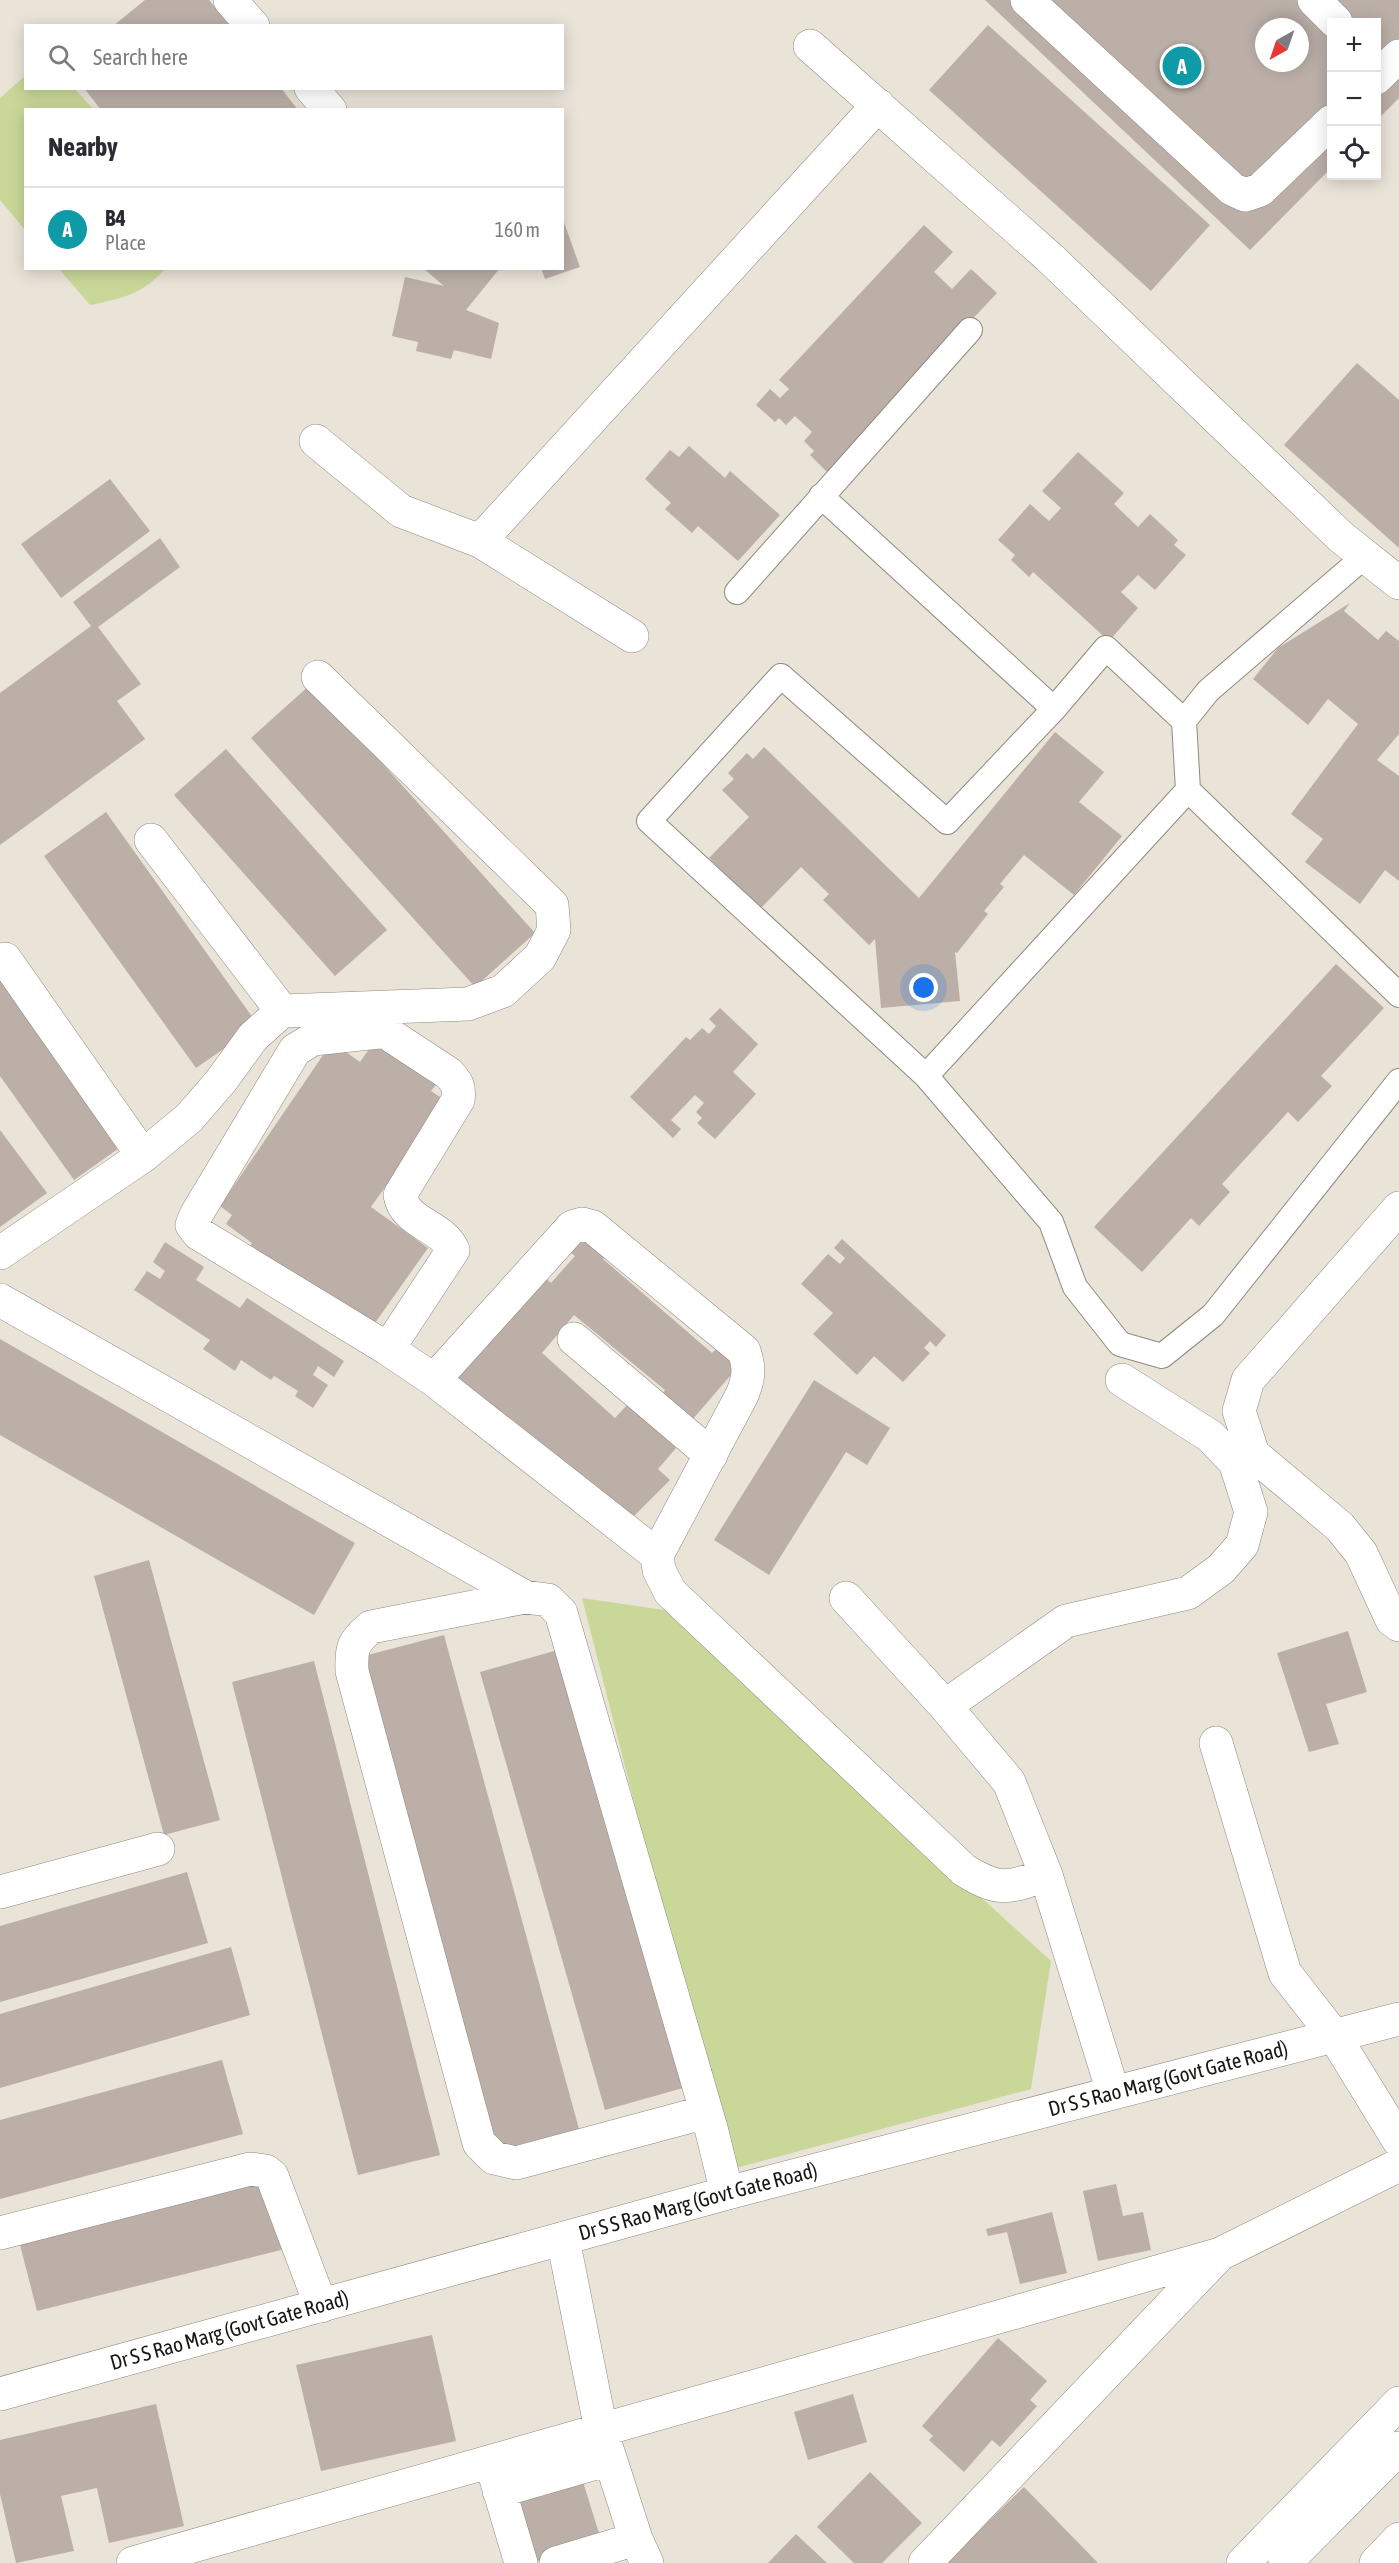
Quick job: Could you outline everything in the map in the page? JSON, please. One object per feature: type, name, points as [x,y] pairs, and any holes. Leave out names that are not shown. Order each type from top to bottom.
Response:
[{"type":"main road","points":[[230,0],[251,24]]},
{"type":"main road","points":[[1027,0],[1232,189],[1245,195],[1260,190],[1327,126]]},
{"type":"main road","points":[[1314,0],[1332,18]]},
{"type":"main road","points":[[810,46],[1049,257],[1341,537],[1399,584]]},
{"type":"main road","points":[[313,90],[328,108]]},
{"type":"main road","points":[[480,541],[878,105]]},
{"type":"main road","points":[[316,441],[401,511],[480,541],[632,636]]},
{"type":"main road","points":[[0,1253],[143,1156],[189,1118],[221,1081],[253,1037],[282,1011],[468,1004],[503,991],[540,957],[554,930],[552,904],[318,677]]},
{"type":"main road","points":[[151,840],[282,1011]]},
{"type":"main road","points":[[5,959],[143,1156]]},
{"type":"main road","points":[[388,1349],[453,1250],[448,1239],[408,1214],[402,1206],[400,1195],[458,1100],[460,1091],[456,1081],[448,1073],[387,1033],[313,1040],[295,1050],[192,1225],[199,1234],[388,1349],[434,1380],[657,1555]]},
{"type":"main road","points":[[1399,1208],[1248,1380],[1239,1411],[1253,1454],[1340,1527],[1361,1553],[1392,1620],[1399,1625]]},
{"type":"main road","points":[[434,1380],[572,1227],[582,1224],[593,1227],[744,1351],[749,1367],[748,1381],[657,1555],[660,1570],[670,1592],[964,1870],[985,1884],[1013,1887],[1046,1875]]},
{"type":"main road","points":[[0,1300],[525,1597]]},
{"type":"main road","points":[[574,1339],[711,1455]]},
{"type":"main road","points":[[945,1706],[1066,1621],[1188,1593],[1221,1569],[1242,1545],[1251,1512],[1235,1462],[1210,1436],[1122,1380]]},
{"type":"main road","points":[[706,2112],[516,2163],[494,2158],[479,2143],[351,1671],[351,1653],[356,1640],[371,1627],[525,1597],[548,1600],[561,1613],[706,2112],[728,2193]]},
{"type":"main road","points":[[846,1598],[945,1706],[1009,1782],[1046,1875],[1113,2092]]},
{"type":"main road","points":[[1216,1743],[1285,1973],[1335,2037],[1399,2141]]},
{"type":"main road","points":[[0,1892],[158,1849]]},
{"type":"main road","name":"Dr S S Rao Marg (Govt Gate Road)","points":[[0,2394],[728,2193],[1399,2019]]},
{"type":"main road","points":[[133,2563],[495,2476],[1220,2254],[1399,2165]]},
{"type":"main road","points":[[0,2234],[250,2169],[266,2171],[272,2176],[321,2306]]},
{"type":"main road","points":[[556,2563],[635,2555],[605,2444],[563,2239]]},
{"type":"main road","points":[[925,2563],[1220,2254]]},
{"type":"main road","points":[[1244,2563],[1399,2403]]},
{"type":"main road","points":[[1285,2563],[1399,2448]]},
{"type":"main road","points":[[495,2476],[520,2563]]},
{"type":"main road","points":[[1317,2563],[1399,2480]]},
{"type":"main road","points":[[1376,2563],[1399,2539]]},
{"type":"lane","points":[[736,592],[970,330]]},
{"type":"lane","points":[[821,496],[1054,709]]},
{"type":"lane","points":[[1365,556],[1208,691],[1184,721],[1188,790],[1399,994]]},
{"type":"lane","points":[[1184,721],[1106,648],[1054,709],[947,822],[781,676],[649,821],[926,1076],[1051,1222],[1075,1287],[1120,1344],[1162,1356],[1213,1314],[1399,1081]]},
{"type":"lane","points":[[926,1076],[1188,790]]},
{"type":"green space","points":[[24,77],[24,90],[76,90],[92,108],[24,108],[24,229],[0,200],[0,98]]},
{"type":"green space","points":[[60,270],[164,270],[140,290],[90,305]]},
{"type":"green space","points":[[582,1598],[664,1610],[1051,1961],[1031,2089],[728,2170]]},
{"type":"building","points":[[145,0],[209,0],[228,24],[115,24]]},
{"type":"building","points":[[985,0],[1399,0],[1399,98],[1381,116],[1381,18],[1327,18],[1327,172],[1250,250]]},
{"type":"building","points":[[988,25],[1210,225],[1151,291],[929,90]]},
{"type":"building","points":[[86,90],[283,90],[296,108],[99,108]]},
{"type":"building","points":[[564,223],[580,267],[545,279],[542,270],[564,270]]},
{"type":"building","points":[[924,225],[953,252],[934,272],[952,289],[971,269],[997,293],[828,473],[810,455],[814,451],[804,441],[812,432],[795,416],[786,425],[779,418],[775,422],[756,405],[770,389],[780,398],[789,389],[779,380]]},
{"type":"building","points":[[425,270],[498,270],[466,310],[499,323],[491,359],[454,350],[451,359],[416,351],[418,342],[392,336],[405,277],[444,286]]},
{"type":"building","points":[[1357,363],[1399,400],[1399,548],[1284,445]]},
{"type":"building","points":[[689,446],[725,478],[730,471],[780,515],[738,561],[698,526],[692,533],[665,509],[671,503],[645,479],[670,450],[679,457]]},
{"type":"building","points":[[1078,452],[1124,493],[1114,504],[1138,527],[1150,514],[1178,540],[1174,545],[1186,555],[1155,590],[1138,575],[1121,592],[1138,608],[1109,641],[1033,572],[1029,577],[1011,560],[1015,555],[998,540],[1030,504],[1049,521],[1061,508],[1042,491]]},
{"type":"building","points":[[110,479],[150,531],[61,598],[21,544]]},
{"type":"building","points":[[160,538],[180,567],[98,627],[141,684],[117,701],[145,739],[0,845],[0,693],[91,626],[73,602]]},
{"type":"building","points":[[1350,603],[1344,611],[1378,640],[1386,631],[1399,641],[1399,734],[1377,760],[1399,776],[1399,881],[1385,870],[1360,904],[1305,862],[1323,839],[1291,814],[1358,724],[1328,699],[1308,725],[1253,679],[1278,648]]},
{"type":"building","points":[[311,684],[535,933],[475,987],[251,738]]},
{"type":"building","points":[[1055,732],[1104,772],[1079,802],[1122,836],[1074,895],[1024,855],[1000,884],[1004,887],[984,911],[988,914],[957,953],[955,952],[960,1001],[881,1008],[875,939],[869,945],[823,900],[829,894],[801,867],[760,909],[709,858],[749,817],[722,790],[734,779],[728,773],[747,753],[753,759],[764,747],[919,898]]},
{"type":"building","points":[[226,749],[387,930],[335,976],[174,795]]},
{"type":"building","points":[[106,812],[258,1025],[196,1068],[44,856]]},
{"type":"building","points":[[1336,964],[1384,1008],[1321,1076],[1332,1086],[1298,1122],[1288,1112],[1222,1184],[1230,1192],[1199,1226],[1191,1218],[1142,1272],[1094,1227]]},
{"type":"building","points":[[0,975],[122,1146],[74,1180],[0,1076]]},
{"type":"building","points":[[720,1008],[758,1044],[733,1072],[756,1094],[715,1139],[697,1123],[702,1118],[696,1112],[704,1103],[695,1095],[671,1120],[681,1129],[673,1138],[630,1097],[686,1037],[690,1040],[702,1028],[709,1034],[716,1026],[709,1019]]},
{"type":"building","points":[[377,1038],[439,1081],[431,1091],[446,1101],[371,1207],[428,1248],[370,1330],[247,1250],[252,1243],[226,1224],[232,1215],[220,1206],[332,1042],[360,1062]]},
{"type":"building","points":[[0,1130],[47,1193],[0,1227]]},
{"type":"building","points":[[579,1237],[589,1245],[597,1238],[612,1249],[603,1259],[712,1353],[725,1341],[739,1354],[730,1364],[736,1369],[686,1427],[657,1401],[665,1390],[574,1315],[542,1353],[615,1418],[628,1404],[676,1448],[658,1469],[670,1480],[626,1524],[452,1374],[541,1274],[551,1283],[575,1256],[567,1250]]},
{"type":"building","points":[[842,1239],[946,1335],[936,1347],[930,1341],[924,1348],[930,1353],[903,1382],[874,1356],[857,1375],[813,1334],[833,1313],[801,1284],[828,1254],[840,1264],[845,1258],[834,1248]]},
{"type":"building","points":[[165,1242],[204,1267],[196,1280],[240,1308],[247,1298],[344,1361],[334,1377],[318,1366],[313,1375],[328,1385],[313,1408],[295,1396],[298,1391],[274,1376],[271,1380],[241,1360],[235,1371],[203,1349],[210,1340],[134,1290],[147,1271],[160,1279],[165,1271],[153,1262]]},
{"type":"building","points":[[0,1339],[355,1543],[314,1615],[0,1435]]},
{"type":"building","points":[[814,1380],[890,1428],[867,1465],[846,1452],[769,1575],[714,1540]]},
{"type":"building","points":[[149,1560],[220,1820],[164,1835],[94,1576]]},
{"type":"building","points":[[1348,1631],[1367,1692],[1326,1704],[1339,1744],[1309,1752],[1277,1653]]},
{"type":"building","points":[[444,1635],[579,2129],[498,2150],[364,1656]]},
{"type":"building","points":[[558,1650],[683,2088],[605,2110],[480,1672]]},
{"type":"building","points":[[314,1661],[440,2155],[358,2175],[232,1682]]},
{"type":"building","points":[[187,1872],[208,1943],[0,2002],[0,1926]]},
{"type":"building","points":[[231,1947],[250,2015],[0,2088],[0,2014]]},
{"type":"building","points":[[222,2060],[243,2134],[0,2199],[0,2120]]},
{"type":"building","points":[[266,2176],[285,2249],[37,2311],[18,2237]]},
{"type":"building","points":[[1116,2184],[1123,2216],[1143,2212],[1151,2250],[1098,2261],[1083,2191]]},
{"type":"building","points":[[1052,2212],[1067,2273],[1020,2284],[1007,2232],[988,2236],[986,2229]]},
{"type":"building","points":[[432,2335],[456,2441],[321,2471],[296,2365]]},
{"type":"building","points":[[998,2338],[1047,2381],[1030,2400],[1037,2406],[1000,2447],[992,2440],[964,2472],[929,2440],[933,2436],[922,2426]]},
{"type":"building","points":[[853,2394],[867,2442],[808,2460],[794,2412]]},
{"type":"building","points":[[156,2404],[184,2526],[109,2543],[97,2488],[61,2496],[74,2551],[16,2563],[0,2494],[0,2440]]},
{"type":"building","points":[[580,2472],[602,2543],[533,2563],[505,2495]]},
{"type":"building","points":[[870,2472],[922,2523],[882,2563],[854,2563],[817,2527]]},
{"type":"building","points":[[1024,2487],[1098,2563],[945,2563]]},
{"type":"building","points":[[796,2534],[827,2563],[768,2563]]},
{"type":"place","name":"B4","points":[[1182,66]]}]
